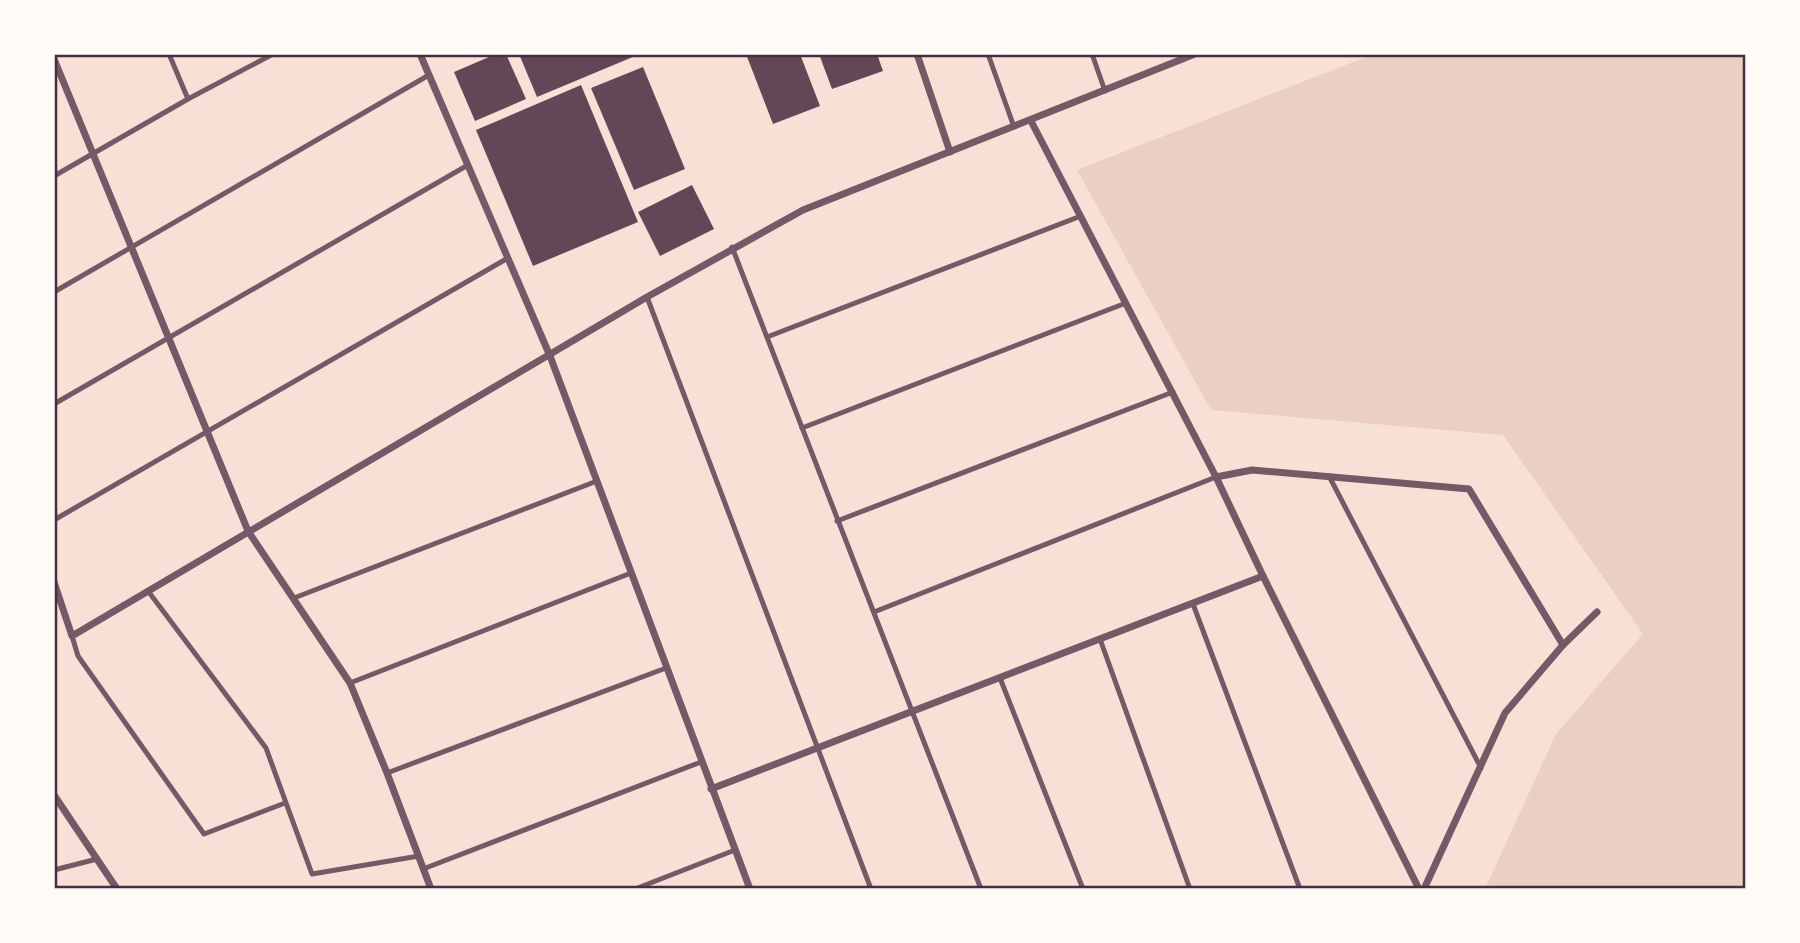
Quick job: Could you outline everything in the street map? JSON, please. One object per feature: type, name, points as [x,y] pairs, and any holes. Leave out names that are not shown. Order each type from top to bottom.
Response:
[{"type":"street","points":[[420,54],[550,356],[750,889]]},
{"type":"street","points":[[917,54],[950,152]]},
{"type":"street","points":[[54,582],[72,636],[732,247],[803,210],[1195,54]]},
{"type":"street","points":[[54,59],[58,80],[93,155],[248,531],[350,683],[431,889]]},
{"type":"street","points":[[1031,121],[1173,392],[1422,889]]},
{"type":"street","points":[[1216,477],[1252,471],[1469,489],[1563,645]]},
{"type":"street","points":[[711,789],[1263,576]]},
{"type":"street","points":[[1422,889],[1505,713],[1563,645],[1597,612]]},
{"type":"street","points":[[54,795],[117,889]]},
{"type":"lane","points":[[169,54],[188,99]]},
{"type":"lane","points":[[54,176],[273,54]]},
{"type":"lane","points":[[988,54],[1014,127]]},
{"type":"lane","points":[[1092,54],[1105,91]]},
{"type":"lane","points":[[54,292],[429,75]]},
{"type":"lane","points":[[54,404],[468,165]]},
{"type":"lane","points":[[767,337],[1081,216]]},
{"type":"lane","points":[[732,247],[981,889]]},
{"type":"lane","points":[[54,520],[508,258]]},
{"type":"lane","points":[[647,297],[871,889]]},
{"type":"lane","points":[[803,428],[1126,302]]},
{"type":"lane","points":[[837,521],[1173,392]]},
{"type":"lane","points":[[1329,476],[1481,768]]},
{"type":"lane","points":[[874,612],[1216,477]]},
{"type":"lane","points":[[294,598],[597,481]]},
{"type":"lane","points":[[350,683],[631,573]]},
{"type":"lane","points":[[148,591],[266,748],[312,874],[419,856]]},
{"type":"lane","points":[[1193,604],[1300,889]]},
{"type":"lane","points":[[72,636],[78,656],[204,834],[285,803]]},
{"type":"lane","points":[[1100,639],[1191,889]]},
{"type":"lane","points":[[387,773],[666,668]]},
{"type":"lane","points":[[1000,678],[1083,889]]},
{"type":"lane","points":[[423,869],[701,762]]},
{"type":"lane","points":[[635,889],[735,850]]},
{"type":"lane","points":[[54,870],[97,859]]},
{"type":"shaded area","points":[[1374,54],[1746,54],[1746,889],[1485,889],[1556,734],[1643,634],[1503,435],[1211,410],[1077,170]]},
{"type":"building","points":[[496,54],[506,54],[526,99],[475,121],[454,72]]},
{"type":"building","points":[[519,54],[640,54],[537,97]]},
{"type":"building","points":[[746,54],[800,54],[820,106],[773,124]]},
{"type":"building","points":[[819,54],[877,54],[883,71],[832,89]]},
{"type":"building","points":[[643,67],[685,169],[634,190],[591,88]]},
{"type":"building","points":[[581,85],[638,222],[533,266],[476,130]]},
{"type":"building","points":[[692,185],[714,229],[660,256],[638,212]]}]
